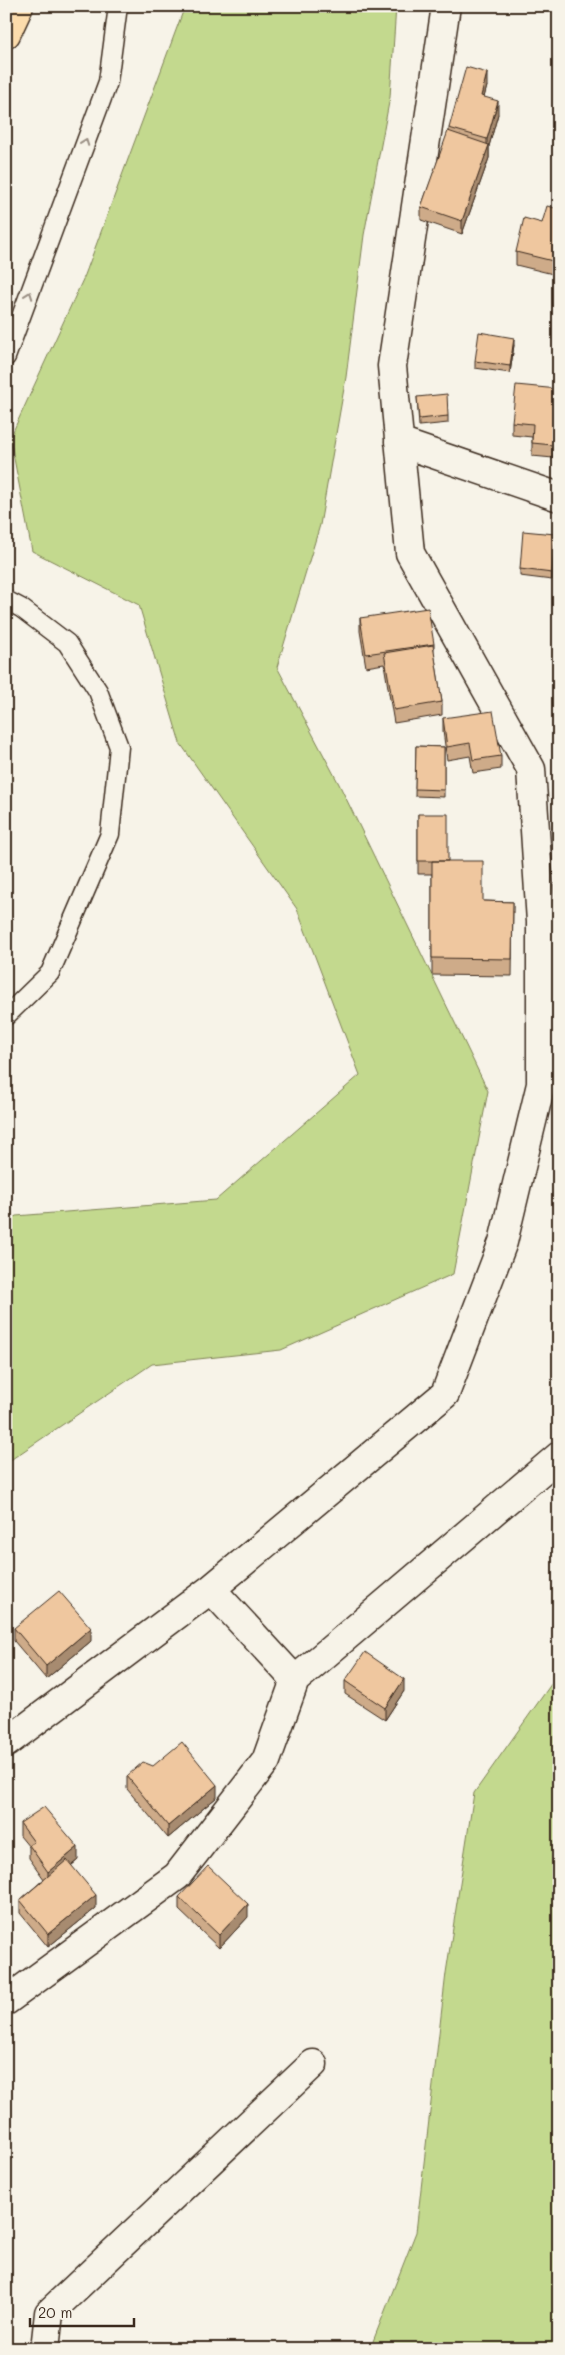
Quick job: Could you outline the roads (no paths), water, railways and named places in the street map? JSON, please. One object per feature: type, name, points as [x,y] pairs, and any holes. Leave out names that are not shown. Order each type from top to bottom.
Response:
[{"type":"highway","points":[[6,34],[18,6]]},
{"type":"street","points":[[6,1744],[211,1589],[445,1394],[503,1242],[541,1084],[541,922],[531,769],[410,553],[392,366],[446,6]]},
{"type":"street","points":[[399,442],[559,497]]},
{"type":"street","points":[[6,2001],[177,1876],[266,1760],[295,1680],[559,1456]]},
{"type":"street","points":[[211,1589],[295,1680]]},
{"type":"street","points":[[45,2349],[49,2313],[313,2064]]},
{"type":"lane","points":[[6,357],[108,82],[118,6]]},
{"type":"lane","points":[[6,600],[21,608],[67,643],[98,691],[119,747],[110,834],[50,973],[6,1016]]}]
